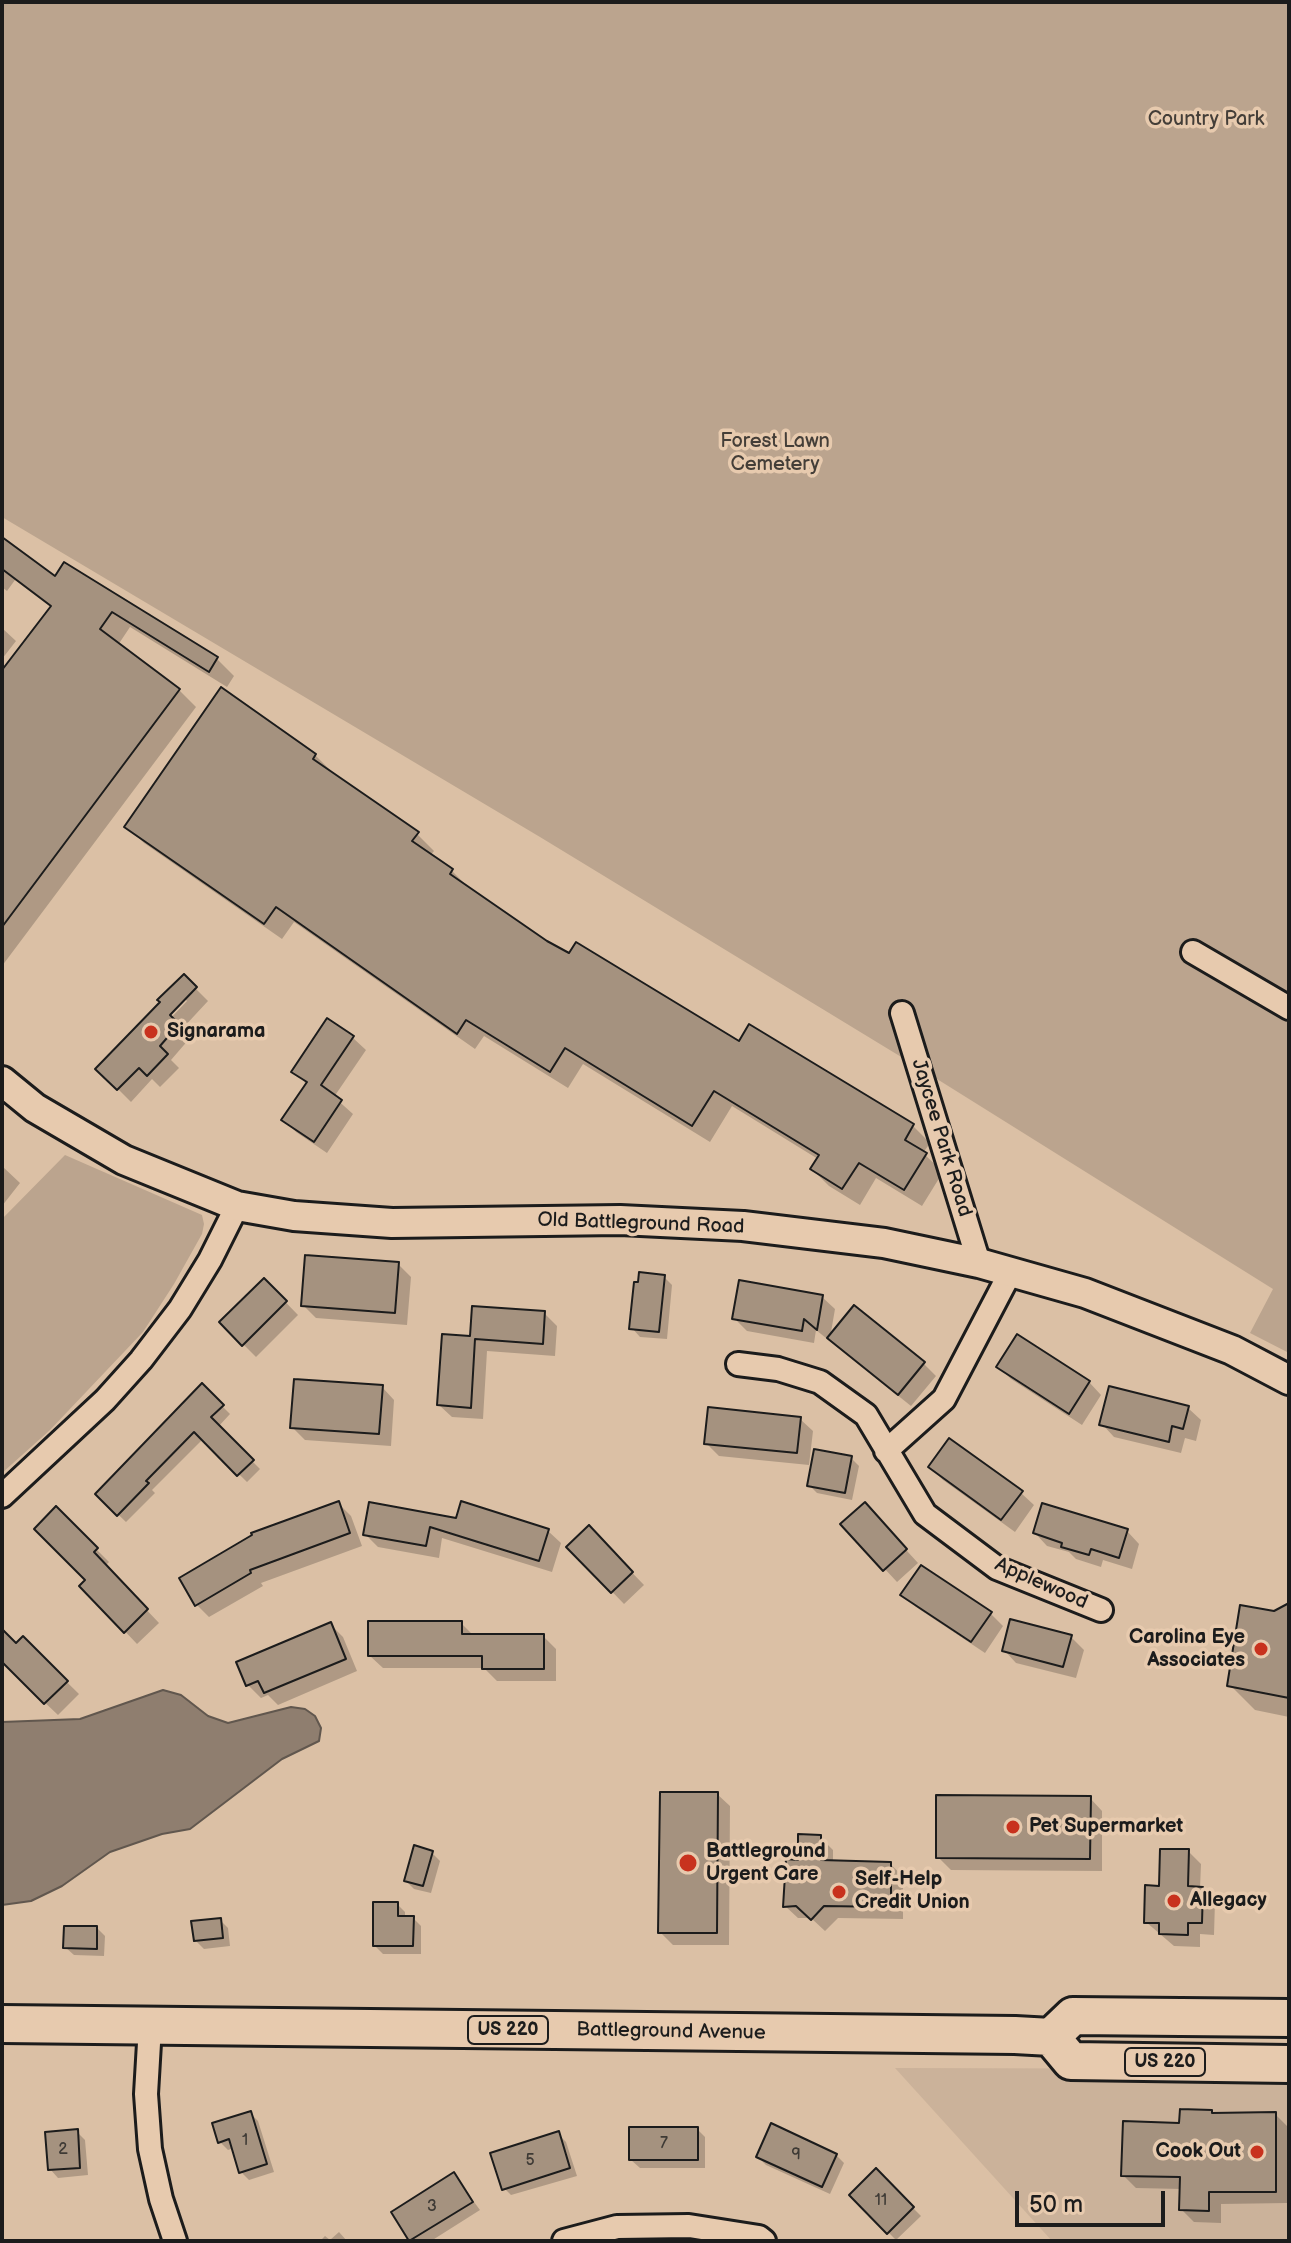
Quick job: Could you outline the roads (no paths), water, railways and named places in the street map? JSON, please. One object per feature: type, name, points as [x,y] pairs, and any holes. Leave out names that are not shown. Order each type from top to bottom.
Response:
[{"type":"main road","points":[[1051,2037],[1073,2016],[1289,2018]]},
{"type":"main road","name":"Battleground Avenue","points":[[2,2024],[1051,2037]]},
{"type":"main road","name":"US 220","points":[[1051,2037],[1071,2061],[1289,2064]]},
{"type":"street","points":[[1193,952],[1289,1008]]},
{"type":"street","name":"Jaycee Park Road","points":[[902,1013],[979,1263]]},
{"type":"street","name":"Old Battleground Road","points":[[2,1081],[35,1108],[124,1160],[237,1206],[294,1216],[392,1223],[620,1220],[743,1226],[884,1243],[979,1263],[1085,1293],[1232,1350],[1289,1380]]},
{"type":"street","points":[[2,1496],[105,1400],[141,1360],[180,1309],[210,1260],[237,1206]]},
{"type":"street","points":[[886,1451],[944,1399],[1010,1273]]},
{"type":"street","name":"Applewood","points":[[738,1364],[778,1369],[820,1382],[866,1415],[925,1514],[997,1568],[1101,1610]]},
{"type":"street","points":[[150,2026],[146,2094],[150,2149],[161,2199],[175,2241]]},
{"type":"street","points":[[564,2241],[617,2227],[675,2226],[759,2237],[764,2241]]},
{"type":"place","name":"Signarama","points":[[151,1032]]},
{"type":"place","name":"Carolina Eye Associates","points":[[1261,1649]]},
{"type":"place","name":"Pet Supermarket","points":[[1013,1827]]},
{"type":"place","name":"Battleground Urgent Care","points":[[688,1863]]},
{"type":"place","name":"Self-Help Credit Union","points":[[839,1892]]},
{"type":"place","name":"Allegacy","points":[[1174,1901]]},
{"type":"place","name":"Cook Out","points":[[1257,2152]]},
{"type":"park label","name":"Country Park","points":[[1206,120]]},
{"type":"park label","name":"Forest Lawn Cemetery","points":[[775,454]]}]
